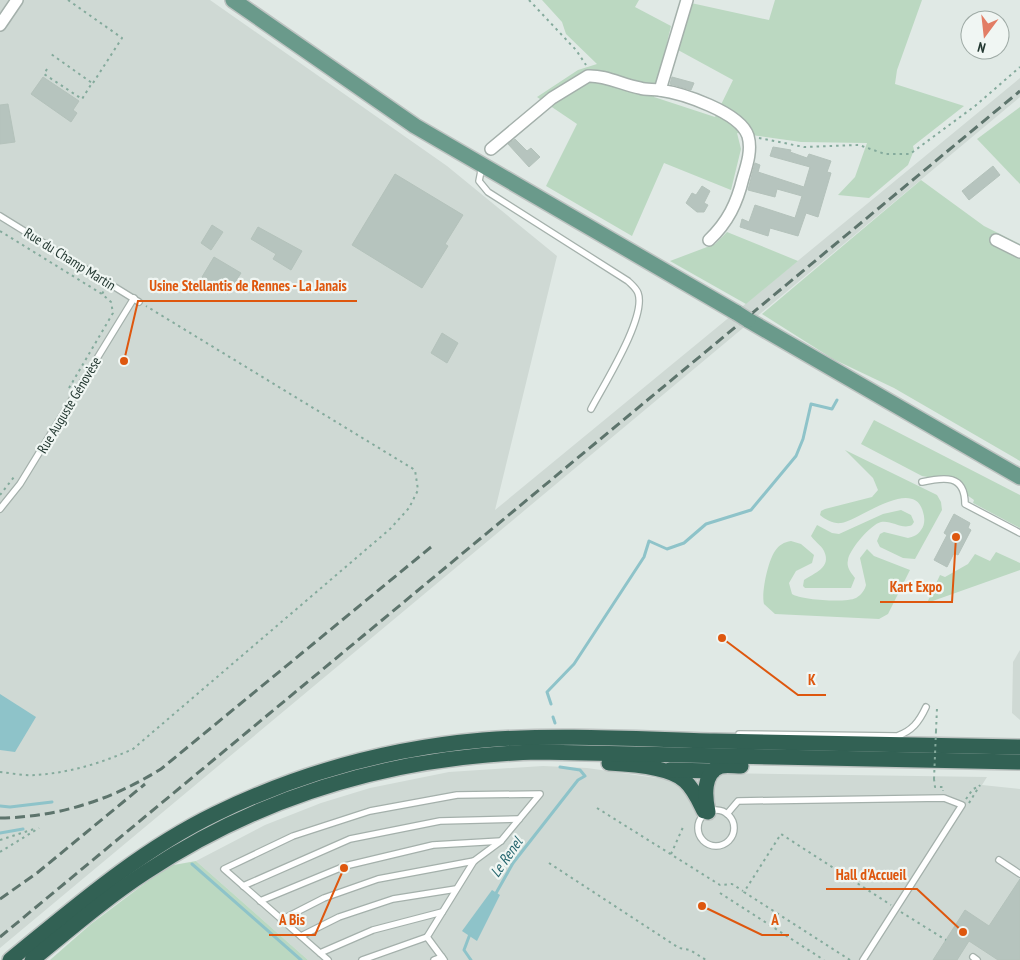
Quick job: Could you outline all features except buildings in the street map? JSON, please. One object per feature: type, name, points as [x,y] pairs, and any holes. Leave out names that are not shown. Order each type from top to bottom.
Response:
[{"type":"highway","points":[[10,960],[108,881],[174,837],[213,815],[292,781],[373,758],[448,744],[541,738],[643,740],[995,754],[1020,762]]},
{"type":"highway","points":[[463,756],[622,763],[663,770],[713,771],[722,766],[995,754],[1020,747]]},
{"type":"highway","points":[[32,960],[116,892],[185,846],[254,811],[292,796],[353,777],[417,763],[463,756],[546,752],[995,754]]},
{"type":"highway","points":[[663,770],[685,780],[707,813]]},
{"type":"highway","points":[[707,813],[706,784],[713,771]]},
{"type":"main road","points":[[233,0],[415,126],[1020,477]]},
{"type":"street","points":[[0,25],[17,0]]},
{"type":"street","points":[[660,90],[686,0]]},
{"type":"street","points":[[491,149],[572,84],[584,77],[593,76],[642,89],[660,90],[712,103],[738,124],[747,135],[748,156],[736,202],[725,223],[709,240]]},
{"type":"street","points":[[996,240],[1020,252]]},
{"type":"lane","points":[[482,166],[479,181],[488,192],[628,281],[638,293],[639,306],[624,349],[591,409]]},
{"type":"lane","name":"Rue du Champ Martin","points":[[0,216],[137,300]]},
{"type":"lane","name":"Rue Auguste Génovèse","points":[[0,510],[20,484],[137,300]]},
{"type":"lane","points":[[922,482],[942,478],[952,480],[962,490],[965,504],[1020,533]]},
{"type":"lane","points":[[643,740],[758,734],[896,736],[907,733],[915,726],[926,708]]},
{"type":"lane","points":[[328,960],[224,869],[293,836],[370,812],[457,795],[540,794],[501,841],[474,861],[427,936],[362,960]]},
{"type":"lane","points":[[727,814],[738,801],[781,799],[944,798],[962,805],[862,960]]},
{"type":"lane","points":[[718,810],[727,814],[733,823],[731,838],[723,844],[713,846],[704,841],[699,832],[699,822],[707,813],[718,810]]},
{"type":"lane","points":[[243,886],[350,839],[440,821],[519,819]]},
{"type":"lane","points":[[260,900],[345,866],[433,845],[501,841]]},
{"type":"lane","points":[[999,860],[1020,874]]},
{"type":"lane","points":[[281,920],[324,898],[378,880],[474,861]]},
{"type":"lane","points":[[301,936],[339,917],[393,900],[456,889]]},
{"type":"lane","points":[[320,953],[373,930],[442,912]]},
{"type":"lane","points":[[427,936],[443,959],[434,960]]},
{"type":"path","points":[[47,69],[44,74],[82,98],[122,38],[68,0]]},
{"type":"path","points":[[529,0],[576,50],[593,76]]},
{"type":"path","points":[[51,54],[92,83]]},
{"type":"path","points":[[747,135],[804,147],[859,145],[885,154],[904,155],[915,151],[975,106],[1020,67]]},
{"type":"path","points":[[0,231],[102,294],[111,302],[113,314],[66,394]]},
{"type":"path","points":[[102,294],[109,283]]},
{"type":"path","points":[[0,772],[34,775],[71,769],[106,761],[133,749],[390,529],[409,508],[418,490],[415,470],[137,300]]},
{"type":"path","points":[[0,495],[17,474]]},
{"type":"path","points":[[937,708],[935,787],[943,787]]},
{"type":"path","points":[[962,805],[973,789],[980,786]]},
{"type":"path","points":[[598,808],[720,885],[732,884],[850,960]]},
{"type":"path","points":[[671,854],[684,824]]},
{"type":"path","points":[[0,840],[39,828],[0,852]]},
{"type":"path","points":[[744,892],[781,834],[946,940]]},
{"type":"path","points":[[549,863],[679,948],[690,950],[706,960]]},
{"type":"path","points":[[720,893],[824,960]]},
{"type":"shaded area","points":[[0,0],[210,0],[447,166],[557,256],[495,510],[1020,78],[1020,97],[0,948]]},
{"type":"shaded area","points":[[1020,650],[1020,720],[1012,713],[1013,662]]},
{"type":"shaded area","points":[[543,766],[587,768],[657,778],[717,773],[987,777],[982,785],[1020,789],[1020,960],[308,960],[196,861],[265,825],[321,803],[370,788],[449,772]]},
{"type":"green space","points":[[542,0],[639,0],[635,7],[671,26],[654,97],[715,117],[733,80],[678,50],[691,3],[769,20],[775,0],[922,0],[897,70],[895,84],[964,106],[913,146],[914,150],[908,165],[869,198],[838,195],[855,177],[867,143],[801,142],[737,133],[741,149],[731,190],[664,163],[632,236],[546,186],[577,124],[537,97],[578,70],[597,64],[566,34],[562,22]]},
{"type":"green space","points":[[1020,107],[1020,184],[977,139]]},
{"type":"green space","points":[[921,180],[984,226],[1020,244],[1020,461],[894,388],[833,359],[762,314]]},
{"type":"green space","points":[[727,232],[798,261],[746,304],[670,261],[715,244]]},
{"type":"green space","points":[[874,420],[1020,495],[1020,528],[973,503],[974,500],[967,495],[960,483],[922,476],[861,444]]},
{"type":"green space","points":[[845,450],[937,495],[941,502],[942,510],[915,559],[903,558],[880,547],[877,541],[880,534],[884,532],[908,538],[918,533],[923,526],[924,519],[918,502],[909,498],[898,499],[841,523],[830,521],[820,515],[821,511],[825,509],[872,497],[878,490],[873,478]]},
{"type":"green space","points":[[901,510],[911,515],[914,522],[912,525],[904,526],[881,522],[866,532],[852,550],[848,565],[855,578],[851,588],[805,588],[803,586],[804,580],[821,569],[826,562],[824,551],[811,536],[817,525],[832,533],[839,534],[883,514]]},
{"type":"green space","points":[[791,541],[801,544],[814,555],[812,563],[796,571],[789,583],[792,594],[797,596],[834,601],[851,600],[858,597],[864,591],[866,585],[860,558],[867,549],[874,556],[910,570],[888,614],[879,619],[775,614],[764,604],[763,592],[766,577],[775,551],[782,544]]},
{"type":"green space","points":[[996,552],[1020,563],[1020,570],[927,603],[940,575],[945,577],[968,564],[975,554],[990,561]]},
{"type":"green space","points":[[196,861],[308,960],[50,960],[91,924],[168,866]]},
{"type":"water","points":[[0,694],[36,717],[15,752],[0,750]]},
{"type":"water","points":[[492,890],[500,895],[477,941],[462,931]]},
{"type":"waterway","points":[[551,704],[547,692],[574,664],[644,557],[649,541],[667,549],[684,543],[706,524],[751,510],[796,456],[803,439],[811,404],[832,409],[837,400]]},
{"type":"waterway","points":[[553,717],[555,723]]},
{"type":"waterway","name":"Le Renel","points":[[495,895],[513,863],[578,780],[585,776],[580,770],[560,767]]},
{"type":"waterway","points":[[0,806],[10,807],[52,802]]},
{"type":"waterway","points":[[0,833],[23,829]]},
{"type":"waterway","points":[[192,864],[301,960]]},
{"type":"waterway","name":"Le Renel","points":[[470,934],[464,950],[471,960]]},
{"type":"railway","points":[[0,937],[1020,91]]},
{"type":"railway","points":[[0,818],[43,814],[84,805],[123,790],[161,769],[431,547]]},
{"type":"railway","points":[[0,899],[37,873],[145,784]]},
{"type":"place","name":"Usine Stellantis de Rennes - La Janais","points":[[124,361]]},
{"type":"place","name":"Kart Expo","points":[[956,537]]},
{"type":"place","name":"K","points":[[722,638]]},
{"type":"place","name":"A Bis","points":[[344,868]]},
{"type":"place","name":"A","points":[[702,906]]},
{"type":"place","name":"Hall d'Accueil","points":[[963,932]]}]
